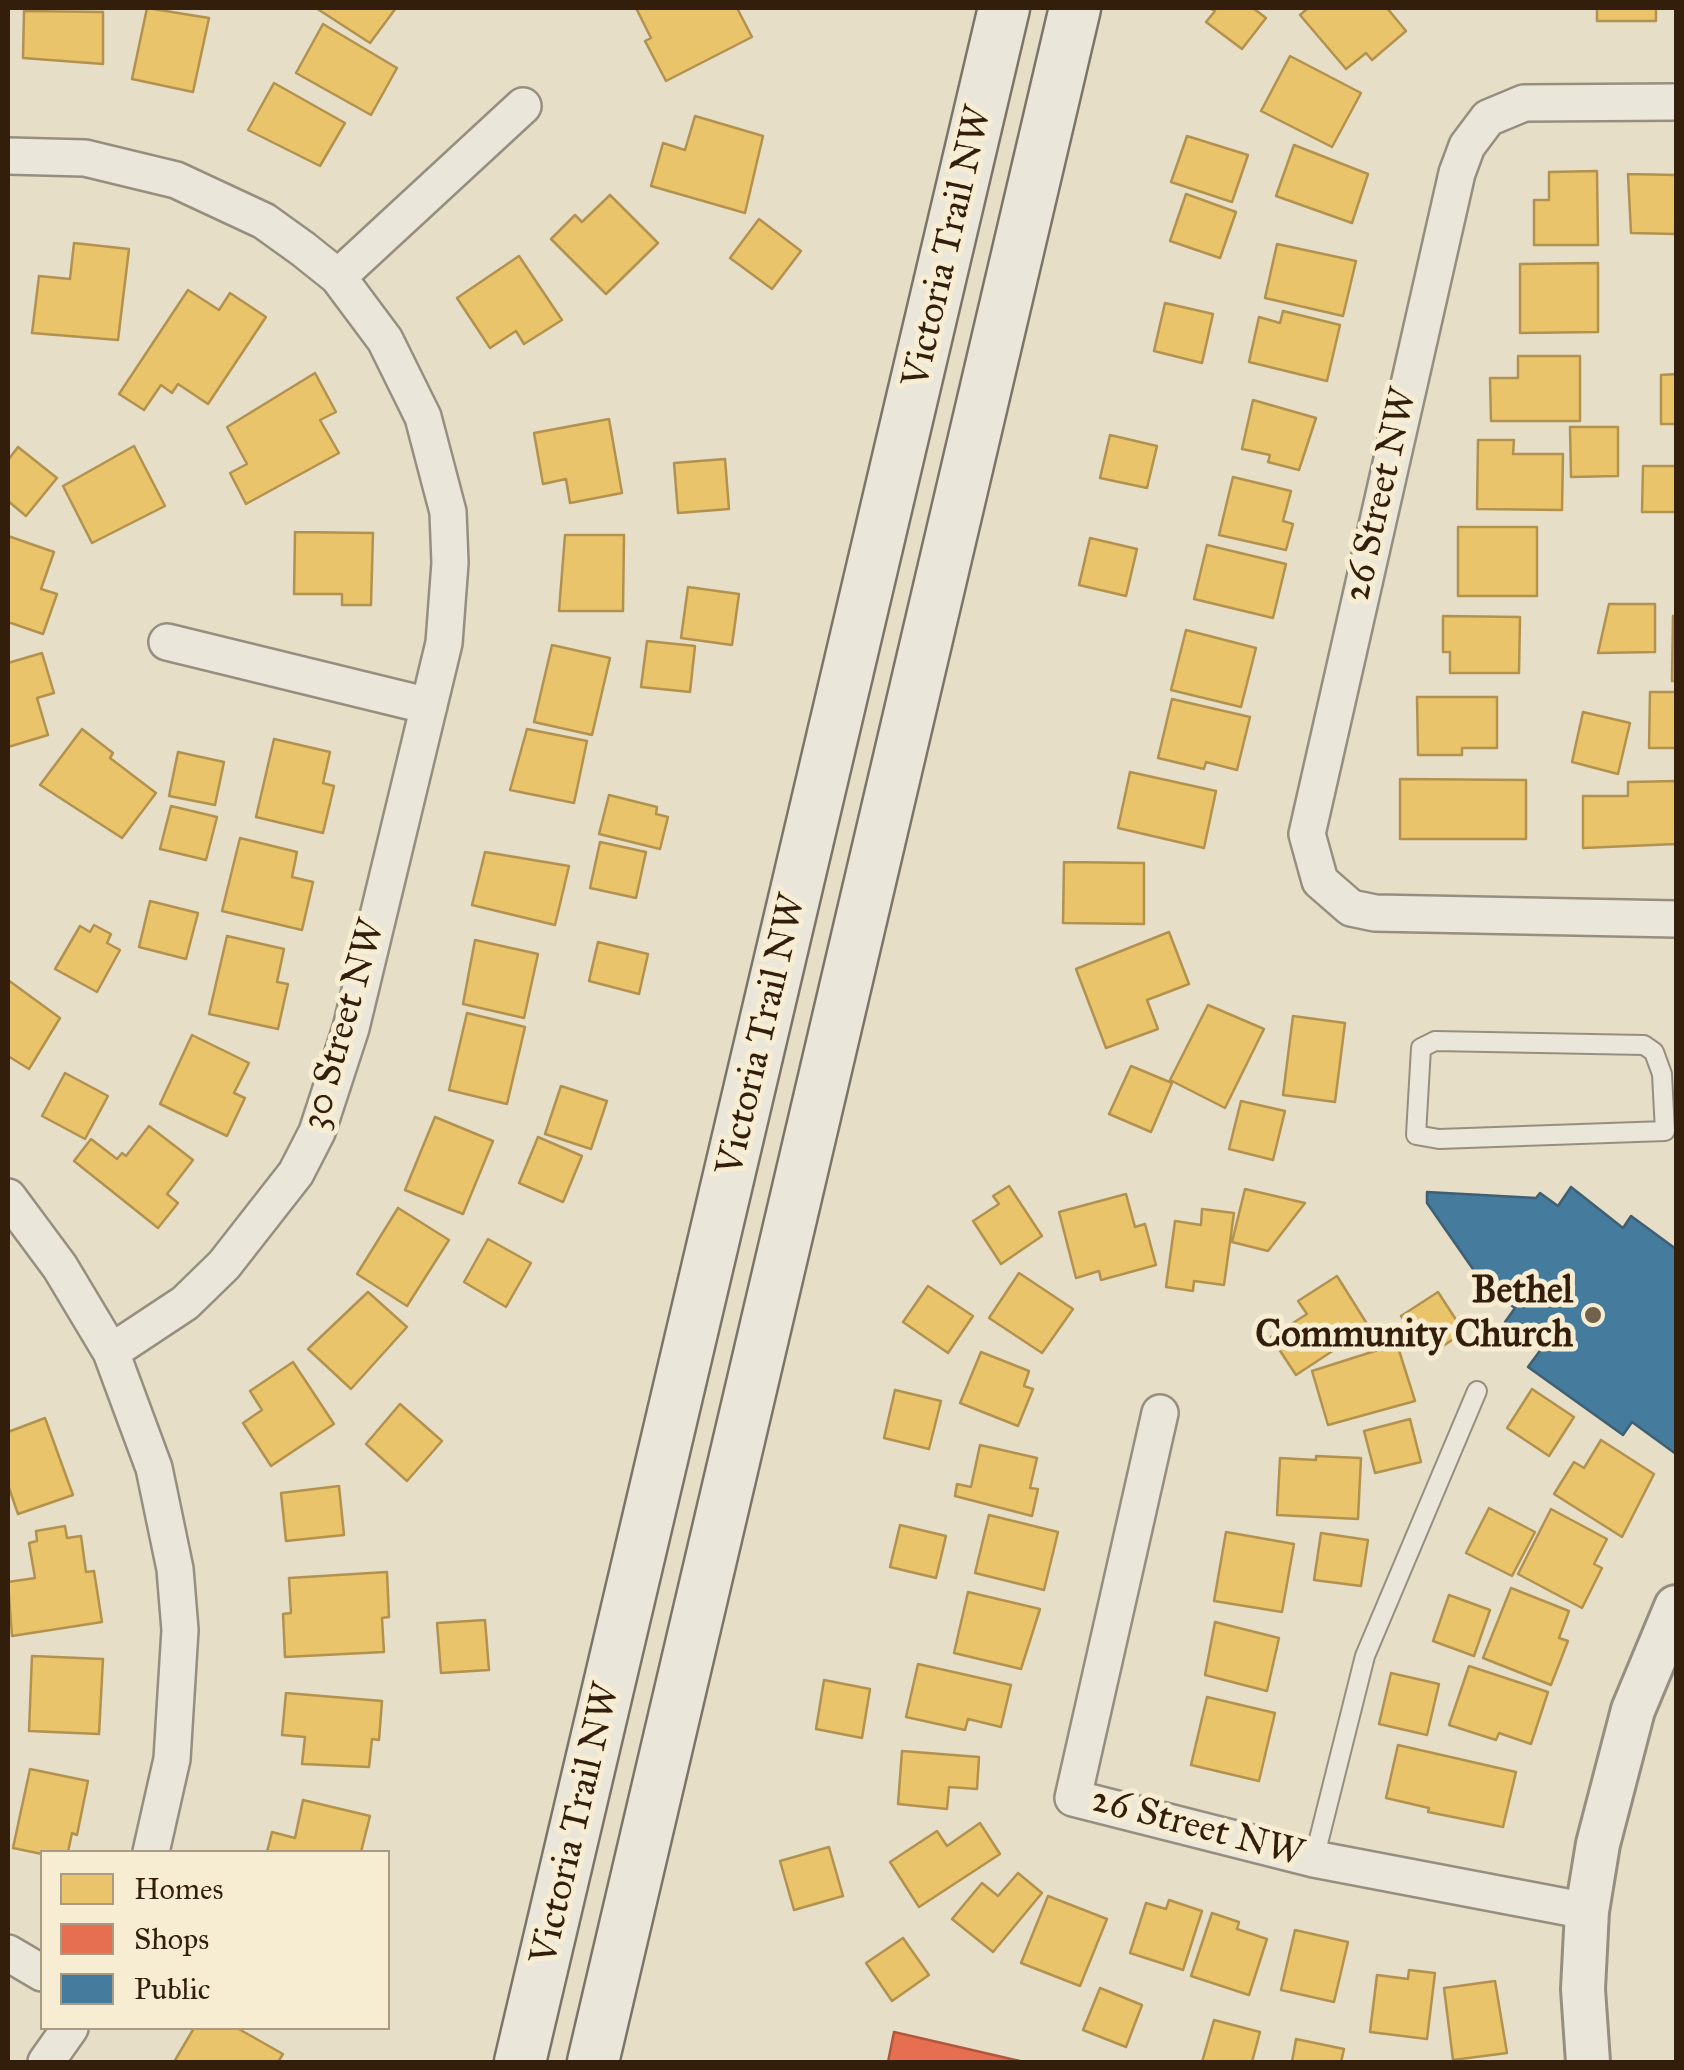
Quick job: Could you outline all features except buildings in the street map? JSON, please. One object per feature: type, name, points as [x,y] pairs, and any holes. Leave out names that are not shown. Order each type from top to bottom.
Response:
[{"type":"main road","points":[[970,8],[976,136]]},
{"type":"main road","name":"Victoria Trail NW","points":[[520,2062],[1004,8]]},
{"type":"main road","name":"Victoria Trail NW","points":[[593,2062],[1075,8]]},
{"type":"main road","points":[[1042,150],[1109,8]]},
{"type":"street","name":"26 Street NW","points":[[1676,102],[1524,103],[1488,118],[1466,146],[1456,173],[1307,814],[1310,856],[1320,880],[1351,908],[1376,913],[1676,919]]},
{"type":"street","points":[[338,277],[523,106]]},
{"type":"street","name":"30 Street NW","points":[[8,156],[85,158],[176,180],[264,221],[338,277],[374,324],[406,380],[439,468],[448,512],[449,604],[429,706],[351,1028],[317,1132],[296,1172],[224,1265],[185,1303],[111,1352]]},
{"type":"street","points":[[168,642],[429,706]]},
{"type":"street","points":[[8,1196],[60,1267],[111,1352],[154,1468],[174,1569],[180,1630],[172,1758],[150,1850]]},
{"type":"street","name":"26 Street NW","points":[[1160,1413],[1074,1798],[1314,1859],[1588,1911]]},
{"type":"street","points":[[1588,2062],[1583,1989],[1588,1911],[1612,1779],[1658,1641],[1676,1607]]},
{"type":"street","points":[[8,1953],[40,1972]]},
{"type":"street","points":[[46,2062],[69,2030]]},
{"type":"lane","points":[[1435,1041],[1644,1045],[1669,1073],[1664,1131],[1439,1139],[1416,1135],[1420,1048],[1435,1041]]},
{"type":"lane","points":[[1314,1859],[1365,1656],[1477,1390]]},
{"type":"place","name":"Bethel Community Church","points":[[1593,1315]]}]
